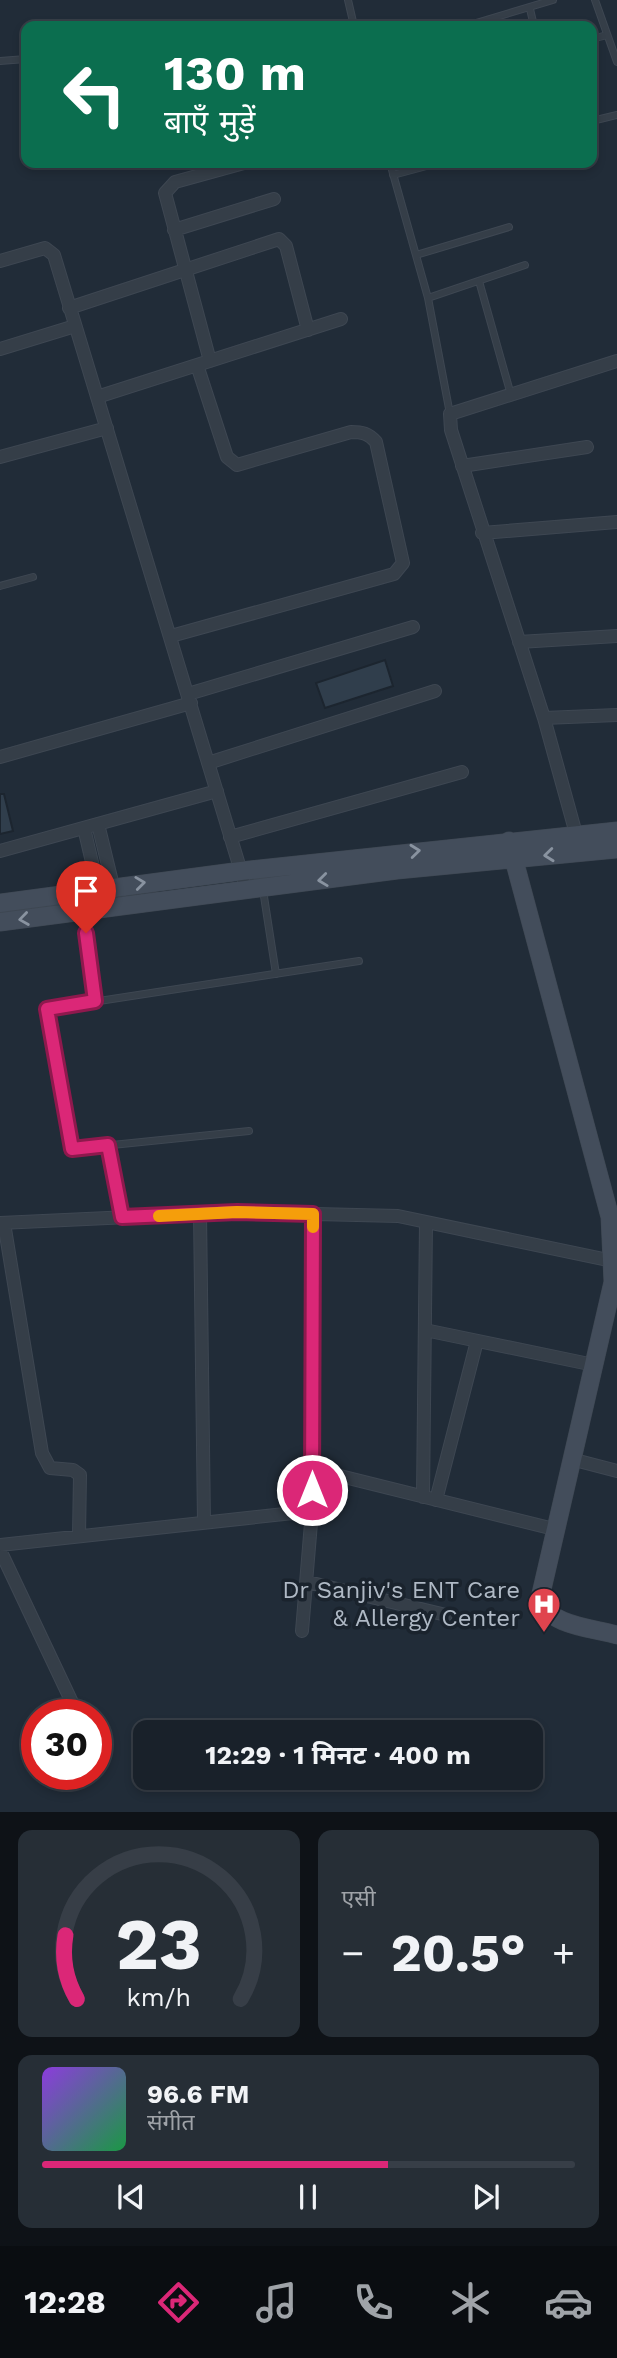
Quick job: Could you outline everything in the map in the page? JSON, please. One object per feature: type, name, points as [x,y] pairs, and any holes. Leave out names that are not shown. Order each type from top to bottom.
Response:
[{"type":"street","points":[[171,636],[394,575],[404,563],[376,442],[371,436],[364,432],[351,432],[237,466],[227,457],[166,199],[168,187],[228,168]]},
{"type":"street","points":[[174,230],[275,199]]},
{"type":"street","points":[[69,308],[279,239],[286,246],[308,330]]},
{"type":"street","points":[[0,261],[38,248],[50,250],[171,636],[240,871],[254,889]]},
{"type":"street","points":[[97,397],[341,319]]},
{"type":"street","points":[[0,349],[75,326]]},
{"type":"street","points":[[582,852],[544,718],[482,533],[450,414],[617,361]]},
{"type":"street","points":[[0,457],[107,428]]},
{"type":"street","points":[[462,466],[587,447]]},
{"type":"street","points":[[482,533],[617,522]]},
{"type":"street","points":[[0,757],[413,627]]},
{"type":"street","points":[[519,642],[617,636]]},
{"type":"street","points":[[208,763],[435,691]]},
{"type":"street","points":[[544,718],[617,715]]},
{"type":"street","points":[[230,836],[463,772]]},
{"type":"street","points":[[0,851],[217,791]]},
{"type":"street","points":[[98,824],[106,887]]},
{"type":"street","points":[[84,828],[106,887]]},
{"type":"street","points":[[0,903],[240,871],[617,831]]},
{"type":"street","points":[[509,841],[610,1217],[616,1261],[594,1365],[540,1588],[542,1605],[560,1620],[617,1634]]},
{"type":"street","points":[[0,922],[254,889],[617,849]]},
{"type":"street","points":[[79,1536],[80,1475],[73,1469],[50,1468],[41,1453],[2,1223],[200,1213],[398,1216],[616,1261]]},
{"type":"street","points":[[200,1213],[204,1523]]},
{"type":"street","points":[[303,1630],[312,1511],[313,1214]]},
{"type":"street","points":[[426,1222],[425,1330],[429,1498]]},
{"type":"street","points":[[425,1330],[594,1365]]},
{"type":"street","points":[[429,1498],[477,1341]]},
{"type":"street","points":[[571,1459],[617,1471]]},
{"type":"street","points":[[312,1469],[554,1529]]},
{"type":"street","points":[[71,1699],[0,1548],[79,1536],[312,1511]]},
{"type":"street","points":[[308,1582],[446,1615]]},
{"type":"lane","points":[[348,0],[353,21]]},
{"type":"lane","points":[[485,21],[553,0]]},
{"type":"lane","points":[[596,0],[617,62]]},
{"type":"lane","points":[[530,9],[533,21]]},
{"type":"lane","points":[[597,38],[607,35]]},
{"type":"lane","points":[[0,61],[21,59]]},
{"type":"lane","points":[[597,120],[617,115]]},
{"type":"lane","points":[[391,168],[428,298],[450,414]]},
{"type":"lane","points":[[393,175],[420,168]]},
{"type":"lane","points":[[416,255],[509,228]]},
{"type":"lane","points":[[428,298],[526,265]]},
{"type":"lane","points":[[480,281],[511,395]]},
{"type":"lane","points":[[0,586],[33,576]]},
{"type":"lane","points":[[254,889],[276,974]]},
{"type":"lane","points":[[83,910],[95,1001]]},
{"type":"lane","points":[[249,1131],[72,1149],[47,1009],[359,961]]},
{"type":"lane","points":[[108,1145],[122,1217]]},
{"type":"building","points":[[385,660],[393,686],[325,708],[316,683]]},
{"type":"building","points":[[0,794],[4,794],[13,831],[0,834]]},
{"type":"slow traffic","points":[[159,1216],[237,1212],[313,1214],[313,1227]]},
{"type":"place","name":"Dr Sanjiv's ENT Care & Allergy Center","points":[[544,1634]]},
{"type":"route","points":[[86,933],[95,1001],[47,1009],[72,1149],[108,1145],[122,1217],[237,1212],[313,1214],[312,1490]]}]
